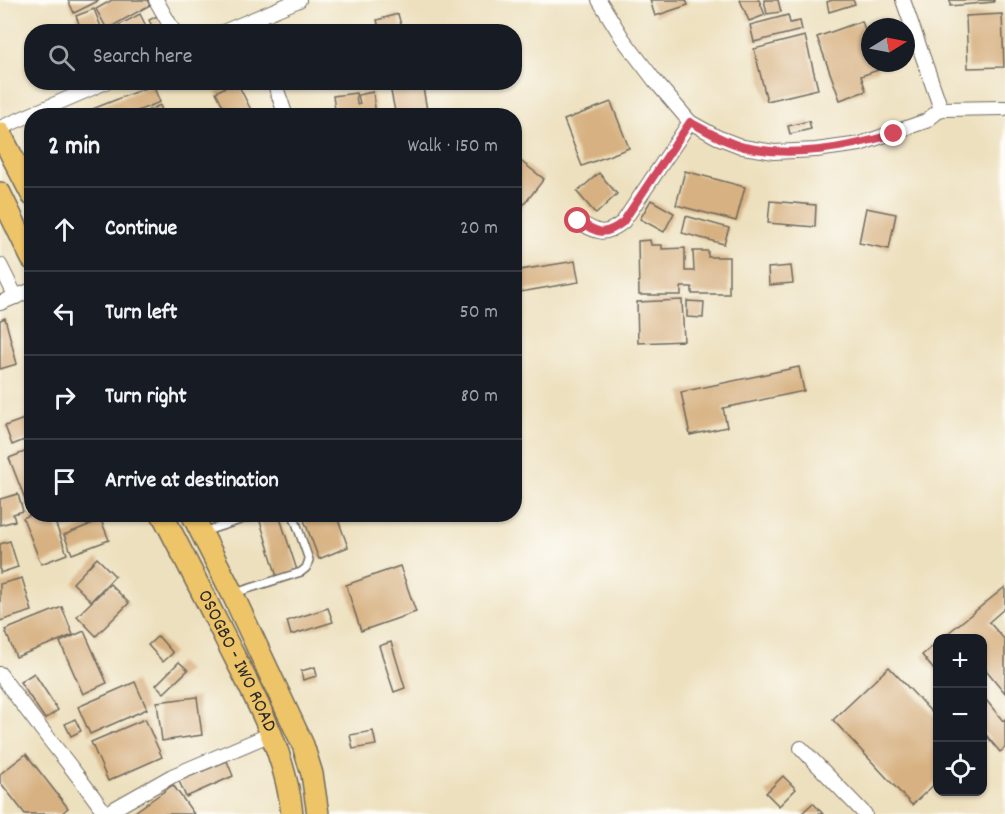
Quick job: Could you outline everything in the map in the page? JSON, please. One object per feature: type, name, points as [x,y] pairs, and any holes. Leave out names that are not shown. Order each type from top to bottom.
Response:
[{"type":"main road","points":[[0,130],[24,179]]},
{"type":"main road","points":[[0,194],[24,243]]},
{"type":"main road","name":"OSOGBO - IWO ROAD","points":[[166,522],[271,734],[290,792],[292,814]]},
{"type":"main road","name":"OSOGBO - IWO ROAD","points":[[196,524],[232,593],[303,745],[312,774],[318,814]]},
{"type":"street","points":[[156,0],[170,24]]},
{"type":"street","points":[[255,24],[299,0]]},
{"type":"street","points":[[599,0],[629,48],[690,122],[717,137],[742,147],[774,152],[816,150],[860,144],[926,121],[941,109],[1005,108]]},
{"type":"street","points":[[903,0],[941,109]]},
{"type":"street","points":[[49,108],[88,90]]},
{"type":"street","points":[[277,90],[283,108]]},
{"type":"street","points":[[0,130],[24,119]]},
{"type":"street","points":[[578,221],[597,232],[611,231],[623,222],[690,122]]},
{"type":"street","points":[[0,265],[16,297]]},
{"type":"street","points":[[0,303],[24,294]]},
{"type":"street","points":[[0,674],[74,768],[105,814],[172,776],[271,734]]},
{"type":"street","points":[[801,748],[865,814]]},
{"type":"lane","points":[[232,593],[301,572],[306,568],[309,560],[296,522]]},
{"type":"building","points":[[68,0],[100,0],[74,13]]},
{"type":"building","points":[[112,0],[147,0],[150,5],[116,24],[104,24],[96,9]]},
{"type":"building","points":[[650,0],[686,0],[688,5],[655,16]]},
{"type":"building","points":[[740,0],[759,0],[765,15],[749,21]]},
{"type":"building","points":[[764,0],[778,0],[781,12],[767,14]]},
{"type":"building","points":[[853,0],[855,4],[829,12],[827,2]]},
{"type":"building","points":[[950,0],[994,0],[994,2],[950,6]]},
{"type":"building","points":[[94,9],[100,24],[79,24],[76,16]]},
{"type":"building","points":[[140,14],[145,24],[121,24]]},
{"type":"building","points":[[398,14],[401,24],[378,24],[377,20]]},
{"type":"building","points":[[1002,14],[1004,67],[968,68],[966,16]]},
{"type":"building","points":[[159,15],[163,24],[151,24],[149,20]]},
{"type":"building","points":[[788,15],[790,23],[800,21],[802,30],[754,42],[750,25]]},
{"type":"building","points":[[861,21],[861,72],[872,72],[861,76],[866,91],[840,100],[817,37]]},
{"type":"building","points":[[805,36],[818,89],[767,101],[754,49]]},
{"type":"building","points":[[140,90],[155,90],[160,102],[145,108],[95,108]]},
{"type":"building","points":[[241,90],[250,108],[224,108],[216,92]]},
{"type":"building","points":[[391,90],[423,90],[427,108],[394,108]]},
{"type":"building","points":[[373,92],[375,108],[335,108],[333,96],[356,93],[357,104],[360,103],[358,95]]},
{"type":"building","points":[[611,102],[629,148],[582,166],[564,120]]},
{"type":"building","points":[[809,121],[811,129],[790,134],[788,126]]},
{"type":"building","points":[[522,162],[544,179],[522,207]]},
{"type":"building","points":[[685,171],[745,187],[736,221],[676,205]]},
{"type":"building","points":[[599,173],[617,194],[596,214],[577,192]]},
{"type":"building","points":[[651,200],[674,213],[664,232],[640,219]]},
{"type":"building","points":[[770,201],[816,205],[815,227],[768,223]]},
{"type":"building","points":[[866,208],[896,214],[889,249],[859,243]]},
{"type":"building","points":[[686,216],[729,228],[724,244],[682,233]]},
{"type":"building","points":[[650,240],[651,245],[662,245],[662,249],[685,248],[685,271],[694,271],[693,251],[708,251],[708,257],[729,257],[729,294],[692,294],[692,287],[681,287],[681,295],[639,295],[638,241]]},
{"type":"building","points":[[575,261],[579,282],[522,292],[522,270]]},
{"type":"building","points":[[791,266],[793,283],[769,285],[768,268]]},
{"type":"building","points":[[682,300],[684,341],[638,343],[637,302]]},
{"type":"building","points":[[687,301],[704,302],[703,318],[687,317]]},
{"type":"building","points":[[5,318],[17,364],[0,369],[0,320]]},
{"type":"building","points":[[799,367],[804,391],[723,408],[727,427],[690,435],[681,392]]},
{"type":"building","points":[[24,419],[24,440],[12,445],[5,426]]},
{"type":"building","points":[[24,452],[24,496],[9,458]]},
{"type":"building","points":[[18,494],[23,511],[13,514],[15,521],[0,525],[0,499]]},
{"type":"building","points":[[25,522],[55,522],[67,554],[41,564]]},
{"type":"building","points":[[96,522],[102,522],[109,540],[72,554],[64,535]]},
{"type":"building","points":[[260,522],[281,522],[297,570],[277,577]]},
{"type":"building","points":[[305,522],[339,522],[348,547],[319,559]]},
{"type":"building","points":[[10,541],[18,567],[0,573],[0,544]]},
{"type":"building","points":[[97,558],[115,576],[91,601],[73,583]]},
{"type":"building","points":[[400,566],[416,612],[361,631],[346,585]]},
{"type":"building","points":[[22,578],[32,611],[0,621],[0,584]]},
{"type":"building","points":[[110,584],[129,603],[96,636],[77,616]]},
{"type":"building","points":[[1005,587],[1005,608],[989,622],[1005,640],[1005,693],[987,671],[987,634],[947,634]]},
{"type":"building","points":[[62,607],[73,635],[16,657],[5,630]]},
{"type":"building","points":[[328,608],[333,622],[291,635],[287,621]]},
{"type":"building","points":[[84,631],[107,683],[83,694],[60,642]]},
{"type":"building","points":[[158,636],[173,653],[163,662],[148,645]]},
{"type":"building","points":[[391,642],[405,688],[394,692],[379,646]]},
{"type":"building","points":[[933,646],[933,669],[922,655]]},
{"type":"building","points":[[179,662],[188,670],[164,693],[156,685]]},
{"type":"building","points":[[315,667],[317,676],[303,680],[301,671]]},
{"type":"building","points":[[889,667],[933,714],[933,786],[912,805],[833,720]]},
{"type":"building","points":[[34,673],[58,710],[45,719],[20,682]]},
{"type":"building","points":[[135,682],[147,709],[90,734],[78,707]]},
{"type":"building","points":[[197,697],[202,735],[162,741],[157,702]]},
{"type":"building","points":[[987,701],[1003,721],[1005,719],[1005,748],[1000,752],[987,736]]},
{"type":"building","points":[[75,719],[81,731],[71,736],[65,724]]},
{"type":"building","points":[[145,719],[162,757],[108,781],[91,742]]},
{"type":"building","points":[[373,731],[376,745],[353,749],[350,735]]},
{"type":"building","points":[[26,754],[68,808],[61,814],[25,814],[0,782],[0,774]]},
{"type":"building","points":[[227,761],[233,776],[186,797],[179,781]]},
{"type":"building","points":[[783,776],[796,789],[779,806],[766,793]]},
{"type":"building","points":[[173,785],[194,814],[132,814]]},
{"type":"building","points":[[813,803],[823,814],[801,814]]},
{"type":"route","points":[[578,221],[597,232],[611,231],[623,222],[690,122],[717,137],[742,147],[774,152],[816,150],[860,144],[894,134]]}]
